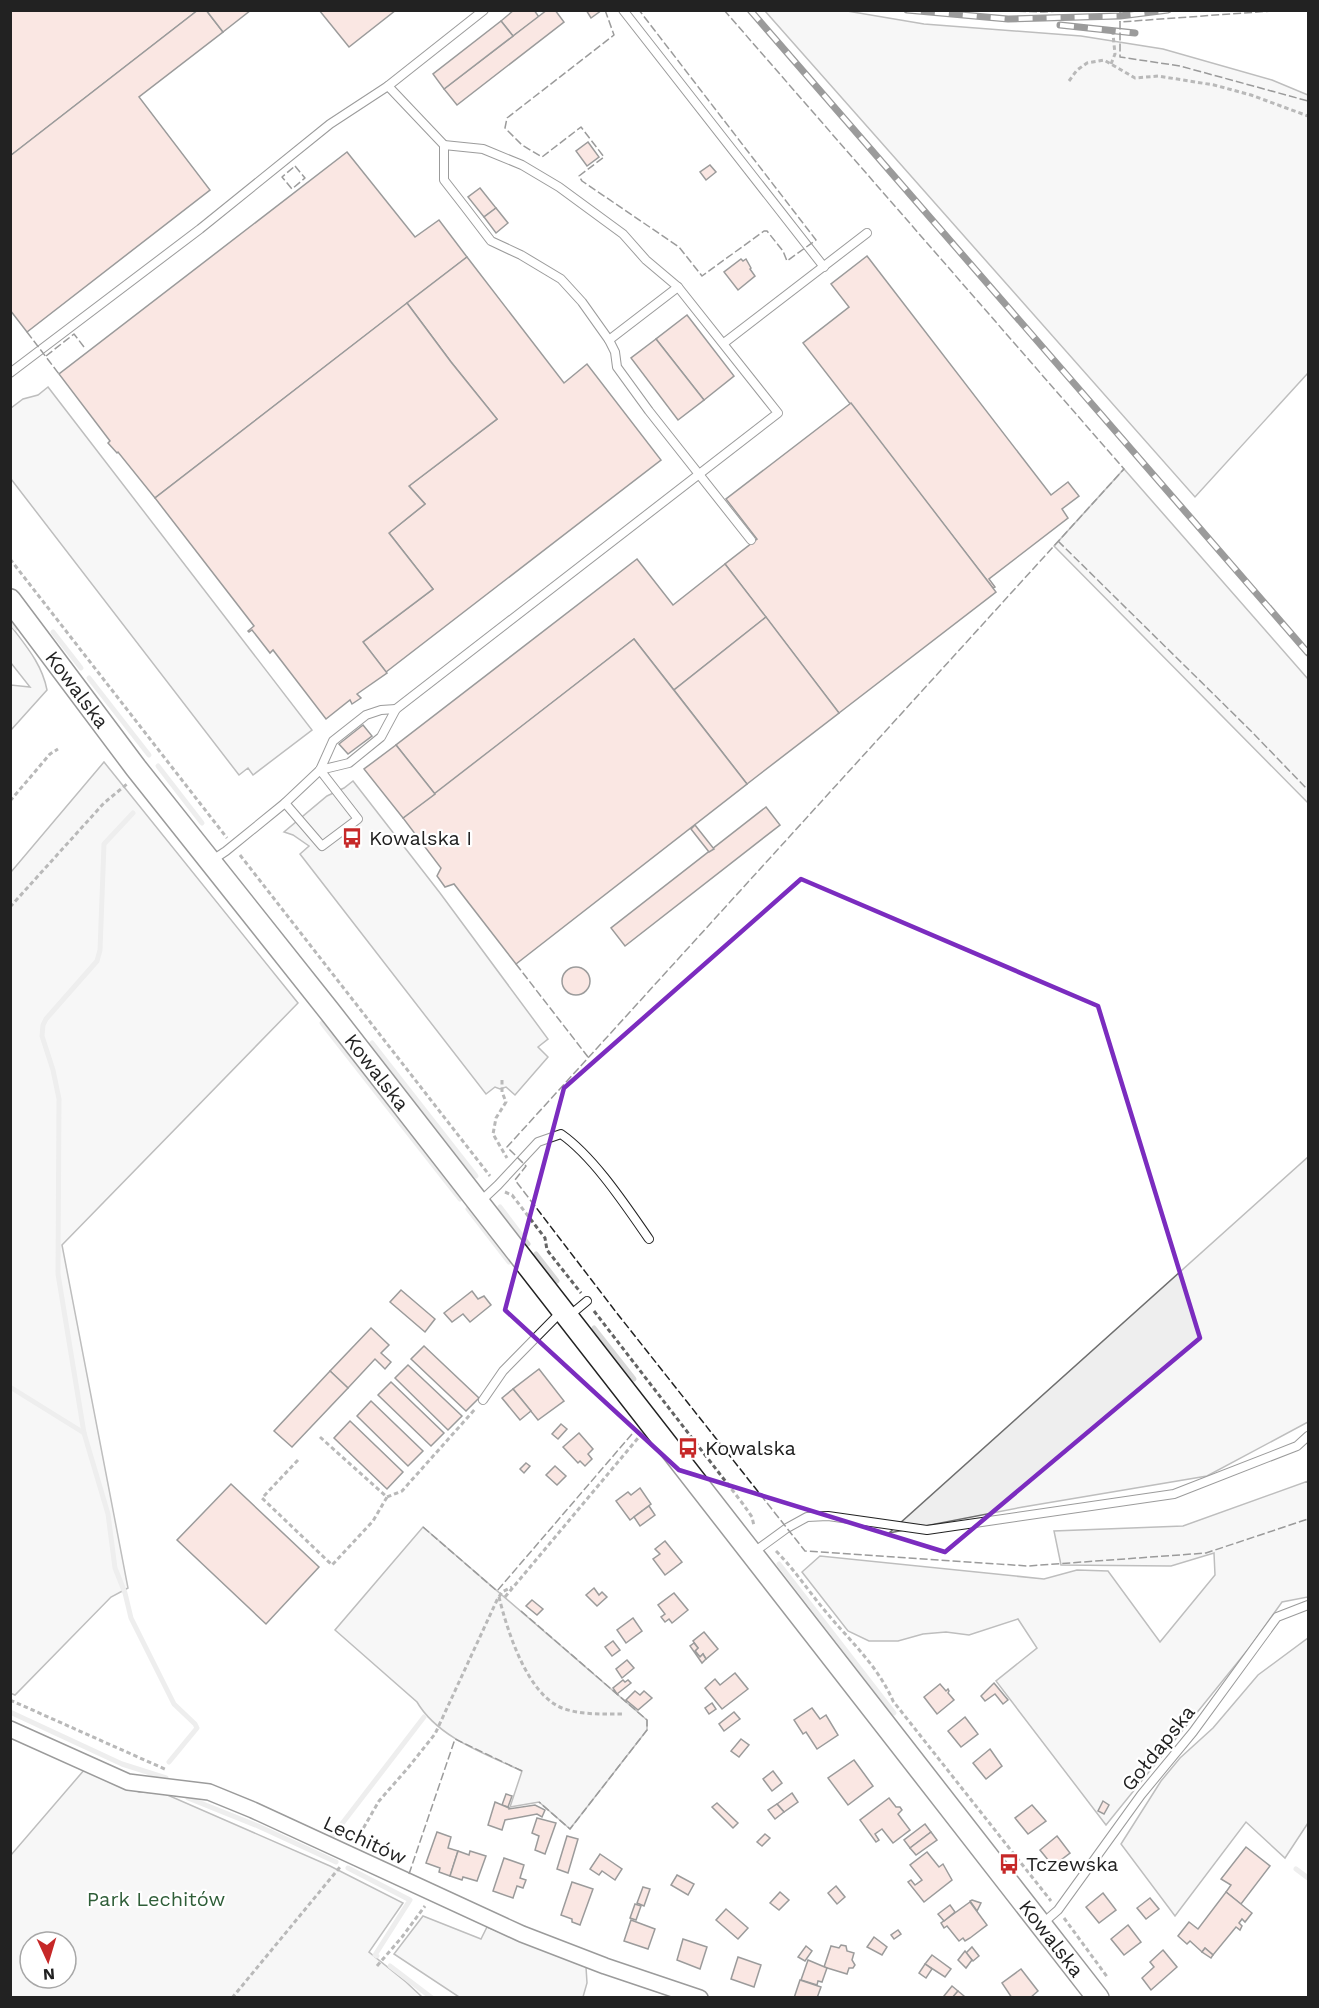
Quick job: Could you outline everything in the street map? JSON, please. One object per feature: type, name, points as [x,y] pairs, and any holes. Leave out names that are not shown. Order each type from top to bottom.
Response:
[{"type":"street","name":"Kowalska","points":[[10,600],[141,774],[652,1425],[760,1547],[1042,1924],[1105,1990]]},
{"type":"street","name":"Lechitów","points":[[10,1729],[128,1782],[209,1792],[522,1934],[605,1966],[700,1998]]},
{"type":"lane","points":[[11,372],[201,229],[330,124],[388,86],[484,10]]},
{"type":"lane","points":[[623,10],[824,267]]},
{"type":"lane","points":[[320,770],[349,763],[381,737],[396,709],[778,413],[678,287],[646,260],[622,234],[559,187],[522,165],[483,149],[444,145],[388,86]]},
{"type":"lane","points":[[444,145],[444,180],[491,241],[521,255],[561,279],[582,302],[609,340],[615,352],[617,367],[751,540]]},
{"type":"lane","points":[[724,343],[867,233]]},
{"type":"lane","points":[[609,340],[678,287]]},
{"type":"lane","points":[[210,862],[285,802],[320,770],[333,741],[366,715],[381,710],[396,709]]},
{"type":"lane","points":[[285,802],[322,846],[358,819],[320,770]]},
{"type":"lane","points":[[478,1203],[538,1142],[561,1134],[571,1141],[605,1179],[649,1239]]},
{"type":"lane","points":[[483,1400],[503,1371],[565,1314],[587,1301]]},
{"type":"lane","points":[[760,1547],[807,1517],[828,1516],[927,1530],[1174,1494],[1297,1446],[1308,1436]]},
{"type":"lane","name":"Gołdapska","points":[[1042,1924],[1058,1910],[1141,1795],[1194,1732],[1277,1617],[1308,1605]]},
{"type":"path","points":[[1111,64],[1115,54],[1113,34]]},
{"type":"path","points":[[1069,81],[1077,70],[1087,63],[1104,60],[1135,78],[1158,76],[1214,85],[1251,95],[1308,116]]},
{"type":"path","points":[[10,559],[224,834]]},
{"type":"path","points":[[10,801],[50,754],[58,749]]},
{"type":"path","points":[[10,907],[104,803],[141,774]]},
{"type":"path","points":[[244,860],[492,1178]]},
{"type":"path","points":[[502,1080],[502,1092],[506,1102],[496,1118],[493,1134],[513,1168]]},
{"type":"path","points":[[504,1191],[512,1196],[545,1238],[547,1250],[743,1504],[752,1517],[760,1547],[798,1575],[821,1607],[878,1671],[893,1701],[1058,1910],[1105,1990]]},
{"type":"path","points":[[298,1460],[262,1498],[332,1565],[373,1521],[387,1497],[402,1491],[483,1400]]},
{"type":"path","points":[[505,1597],[606,1475],[652,1425]]},
{"type":"path","points":[[320,1437],[387,1497]]},
{"type":"path","points":[[232,1998],[338,1869],[379,1801],[435,1734],[489,1615],[499,1597],[507,1588],[512,1587]]},
{"type":"path","points":[[499,1597],[509,1635],[523,1664],[543,1695],[559,1707],[576,1712],[622,1714]]},
{"type":"path","points":[[10,1700],[169,1771]]},
{"type":"path","points":[[377,1966],[422,1911],[431,1893]]},
{"type":"highlighted area","points":[[801,879],[1098,1006],[1200,1338],[945,1552],[679,1470],[505,1310],[564,1088]]},
{"type":"green space","points":[[765,11],[847,11],[924,24],[1081,36],[1163,49],[1272,80],[1308,95],[1308,373],[1195,497]]},
{"type":"green space","points":[[1124,469],[1308,679],[1308,803],[1054,546]]},
{"type":"green space","points":[[11,626],[37,664],[47,690],[11,730],[11,685],[30,687],[11,663]]},
{"type":"green space","points":[[104,762],[298,1003],[62,1245],[128,1588],[111,1597],[15,1695],[10,1693],[11,872]]},
{"type":"green space","points":[[1308,1157],[1308,1422],[1207,1476],[1023,1507],[889,1533]]},
{"type":"green space","points":[[1308,1481],[1308,1597],[1282,1602],[1250,1647],[1106,1825],[996,1681],[1037,1648],[1018,1619],[969,1635],[946,1632],[923,1634],[898,1641],[869,1641],[848,1631],[802,1572],[820,1556],[1044,1579],[1077,1570],[1108,1571],[1160,1642],[1215,1575],[1214,1553],[1171,1566],[1061,1565],[1054,1531],[1183,1526]]},
{"type":"green space","points":[[423,1527],[647,1720],[647,1730],[570,1829],[539,1802],[510,1807],[522,1771],[464,1744],[437,1726],[417,1702],[335,1630]]},
{"type":"green space","points":[[1308,1638],[1308,1823],[1285,1858],[1246,1822],[1175,1916],[1121,1844],[1161,1781],[1180,1758],[1213,1728],[1258,1675]]},
{"type":"green space","name":"Park Lechitów","points":[[85,1769],[139,1792],[163,1793],[330,1866],[403,1903],[369,1952],[422,1997],[11,1998],[11,1855]]},
{"type":"green space","points":[[423,1916],[481,1939],[487,1927],[586,1967],[587,1983],[583,1997],[459,1997],[394,1954]]},
{"type":"shaded area","points":[[48,387],[312,730],[253,775],[248,768],[239,775],[11,479],[11,408],[23,399],[38,395]]},
{"type":"shaded area","points":[[353,781],[440,893],[548,1039],[538,1047],[548,1057],[515,1095],[506,1087],[500,1089],[495,1087],[486,1094],[300,854],[309,846],[284,832],[327,796]]},
{"type":"building","points":[[10,10],[198,10],[10,156]]},
{"type":"building","points":[[198,10],[206,10],[223,32],[139,97],[210,190],[27,332],[10,310],[10,156]]},
{"type":"building","points":[[206,10],[251,10],[223,32]]},
{"type":"building","points":[[319,10],[396,10],[349,47]]},
{"type":"building","points":[[514,10],[534,10],[539,17],[513,36],[501,21]]},
{"type":"building","points":[[547,10],[555,10],[564,22],[457,105],[444,89]]},
{"type":"building","points":[[586,10],[602,10],[591,18]]},
{"type":"building","points":[[501,21],[513,36],[444,89],[433,74]]},
{"type":"building","points":[[588,142],[599,157],[587,166],[576,151]]},
{"type":"building","points":[[347,152],[415,237],[439,220],[467,257],[155,498],[108,443],[110,441],[59,374]]},
{"type":"building","points":[[710,165],[716,172],[706,180],[700,172]]},
{"type":"building","points":[[480,188],[496,208],[484,217],[468,197]]},
{"type":"building","points":[[496,208],[508,223],[496,233],[484,217]]},
{"type":"building","points":[[867,256],[1051,495],[1068,482],[1079,496],[1062,509],[1068,518],[989,579],[995,587],[993,588],[803,343],[849,307],[831,284]]},
{"type":"building","points":[[467,257],[564,383],[587,364],[661,460],[386,672],[363,642],[433,589],[389,533],[425,504],[409,486],[497,419],[407,303]]},
{"type":"building","points":[[741,259],[743,261],[746,259],[755,276],[738,290],[724,272]]},
{"type":"building","points":[[407,303],[497,419],[409,486],[425,504],[389,533],[433,589],[363,642],[387,673],[357,694],[361,698],[352,704],[350,700],[326,719],[273,650],[270,653],[252,630],[248,631],[254,626],[155,498]]},
{"type":"building","points":[[687,315],[734,376],[704,400],[656,339]]},
{"type":"building","points":[[656,339],[704,400],[678,420],[631,358]]},
{"type":"building","points":[[851,403],[996,592],[839,713],[725,564],[757,539],[726,499]]},
{"type":"building","points":[[637,559],[673,605],[725,564],[766,617],[674,690],[634,639],[435,794],[396,745]]},
{"type":"building","points":[[766,617],[839,713],[747,784],[674,690]]},
{"type":"building","points":[[634,639],[747,784],[516,964],[454,884],[445,887],[437,876],[441,868],[403,818]]},
{"type":"building","points":[[363,725],[372,736],[348,754],[339,744]]},
{"type":"building","points":[[396,745],[435,794],[403,818],[364,769]]},
{"type":"building","points":[[766,807],[780,825],[625,946],[611,928]]},
{"type":"building","points":[[695,825],[714,849],[709,852],[691,829]]},
{"type":"building","points":[[576,967],[586,971],[590,981],[586,991],[576,995],[566,991],[562,981],[566,971]]},
{"type":"building","points":[[401,1290],[435,1319],[425,1332],[390,1302]]},
{"type":"building","points":[[472,1291],[478,1299],[484,1296],[491,1305],[470,1322],[463,1314],[452,1322],[444,1313]]},
{"type":"building","points":[[371,1328],[389,1345],[381,1353],[391,1362],[385,1369],[375,1359],[348,1388],[330,1371]]},
{"type":"building","points":[[424,1346],[479,1398],[466,1411],[411,1359]]},
{"type":"building","points":[[408,1365],[462,1416],[448,1430],[395,1378]]},
{"type":"building","points":[[539,1369],[564,1401],[538,1420],[513,1389]]},
{"type":"building","points":[[330,1371],[348,1388],[292,1447],[274,1431]]},
{"type":"building","points":[[391,1382],[444,1433],[431,1446],[378,1395]]},
{"type":"building","points":[[513,1389],[531,1411],[520,1420],[502,1398]]},
{"type":"building","points":[[371,1401],[423,1451],[408,1466],[357,1416]]},
{"type":"building","points":[[350,1421],[403,1472],[387,1489],[334,1438]]},
{"type":"building","points":[[561,1424],[567,1429],[558,1439],[552,1434]]},
{"type":"building","points":[[579,1433],[593,1449],[588,1454],[592,1459],[585,1466],[580,1461],[578,1463],[563,1447]]},
{"type":"building","points":[[526,1463],[530,1466],[524,1473],[520,1469]]},
{"type":"building","points":[[555,1466],[566,1476],[557,1485],[546,1475]]},
{"type":"building","points":[[231,1484],[319,1567],[266,1624],[177,1540]]},
{"type":"building","points":[[640,1488],[651,1504],[630,1520],[616,1501],[628,1492],[631,1495]]},
{"type":"building","points":[[649,1506],[655,1515],[640,1526],[634,1517]]},
{"type":"building","points":[[665,1541],[682,1562],[665,1575],[653,1559],[660,1554],[655,1549]]},
{"type":"building","points":[[594,1588],[599,1595],[602,1592],[607,1597],[597,1606],[586,1595]]},
{"type":"building","points":[[674,1593],[688,1610],[672,1623],[669,1619],[665,1622],[661,1617],[665,1614],[658,1605]]},
{"type":"building","points":[[532,1600],[543,1609],[537,1615],[526,1606]]},
{"type":"building","points":[[633,1618],[642,1631],[626,1643],[617,1630]]},
{"type":"building","points":[[704,1632],[718,1649],[706,1659],[703,1654],[700,1657],[695,1651],[698,1648],[693,1641]]},
{"type":"building","points":[[613,1641],[620,1650],[612,1656],[605,1647]]},
{"type":"building","points":[[694,1643],[698,1648],[695,1651],[700,1657],[703,1654],[706,1659],[702,1663],[690,1646]]},
{"type":"building","points":[[627,1660],[634,1668],[622,1678],[616,1669]]},
{"type":"building","points":[[735,1673],[748,1689],[722,1709],[705,1688],[715,1679],[720,1685]]},
{"type":"building","points":[[623,1680],[631,1683],[617,1694],[613,1688]]},
{"type":"building","points":[[994,1683],[1008,1700],[1003,1704],[995,1694],[985,1701],[981,1696]]},
{"type":"building","points":[[940,1684],[946,1691],[948,1689],[948,1693],[954,1700],[937,1714],[924,1697]]},
{"type":"building","points":[[635,1691],[640,1695],[644,1691],[652,1698],[638,1710],[626,1700]]},
{"type":"building","points":[[712,1703],[716,1709],[709,1714],[705,1708]]},
{"type":"building","points":[[812,1708],[820,1719],[826,1715],[838,1735],[817,1749],[806,1732],[803,1734],[794,1720]]},
{"type":"building","points":[[734,1712],[740,1719],[724,1731],[719,1724]]},
{"type":"building","points":[[965,1717],[978,1734],[961,1747],[948,1731]]},
{"type":"building","points":[[741,1739],[749,1745],[739,1757],[731,1751]]},
{"type":"building","points":[[990,1749],[1002,1766],[986,1779],[973,1763]]},
{"type":"building","points":[[854,1760],[873,1786],[848,1805],[828,1778]]},
{"type":"building","points":[[773,1771],[782,1783],[772,1791],[763,1779]]},
{"type":"building","points":[[792,1793],[798,1802],[784,1812],[777,1804]]},
{"type":"building","points":[[506,1794],[512,1796],[508,1807],[502,1805]]},
{"type":"building","points":[[889,1798],[896,1807],[902,1810],[898,1814],[910,1830],[893,1843],[882,1829],[875,1834],[879,1840],[876,1842],[860,1820]]},
{"type":"building","points":[[1103,1801],[1109,1805],[1104,1814],[1098,1811]]},
{"type":"building","points":[[495,1802],[509,1809],[535,1805],[545,1810],[542,1817],[537,1814],[505,1820],[502,1830],[488,1825]]},
{"type":"building","points":[[717,1803],[738,1823],[733,1828],[712,1807]]},
{"type":"building","points":[[777,1804],[784,1812],[775,1819],[768,1810]]},
{"type":"building","points":[[1032,1805],[1046,1821],[1028,1834],[1015,1818]]},
{"type":"building","points":[[537,1818],[556,1823],[545,1854],[535,1850],[539,1836],[532,1833]]},
{"type":"building","points":[[925,1824],[931,1832],[910,1848],[904,1840]]},
{"type":"building","points":[[437,1832],[451,1837],[448,1848],[458,1851],[450,1876],[439,1872],[440,1868],[426,1863]]},
{"type":"building","points":[[931,1832],[937,1840],[916,1855],[910,1848]]},
{"type":"building","points":[[765,1834],[770,1838],[762,1846],[757,1842]]},
{"type":"building","points":[[567,1836],[578,1839],[568,1873],[557,1869]]},
{"type":"building","points":[[1057,1836],[1070,1853],[1053,1866],[1040,1850]]},
{"type":"building","points":[[1246,1847],[1270,1866],[1241,1904],[1226,1892],[1231,1885],[1221,1879]]},
{"type":"building","points":[[458,1851],[469,1855],[470,1851],[486,1856],[477,1881],[450,1876]]},
{"type":"building","points":[[927,1852],[939,1867],[943,1864],[952,1880],[924,1902],[908,1882],[911,1880],[915,1885],[922,1880],[910,1865]]},
{"type":"building","points":[[600,1854],[622,1869],[615,1880],[602,1871],[599,1875],[590,1869]]},
{"type":"building","points":[[504,1858],[524,1865],[520,1878],[526,1880],[523,1888],[517,1886],[513,1898],[493,1891]]},
{"type":"building","points":[[677,1875],[694,1884],[688,1895],[671,1885]]},
{"type":"building","points":[[572,1882],[593,1889],[580,1925],[561,1915]]},
{"type":"building","points":[[836,1886],[845,1897],[837,1904],[828,1893]]},
{"type":"building","points":[[643,1887],[650,1889],[644,1906],[637,1903]]},
{"type":"building","points":[[780,1892],[789,1900],[779,1910],[770,1903]]},
{"type":"building","points":[[1226,1892],[1252,1913],[1245,1922],[1242,1919],[1239,1923],[1242,1926],[1240,1930],[1236,1927],[1213,1955],[1205,1948],[1202,1952],[1190,1941],[1187,1944],[1178,1936],[1189,1922],[1198,1929]]},
{"type":"building","points":[[1103,1893],[1116,1910],[1099,1923],[1086,1907]]},
{"type":"building","points":[[1150,1898],[1159,1909],[1146,1919],[1137,1908]]},
{"type":"building","points":[[970,1901],[981,1903],[977,1911]]},
{"type":"building","points":[[970,1902],[987,1925],[965,1941],[963,1938],[959,1941],[947,1926],[944,1928],[941,1923]]},
{"type":"building","points":[[635,1904],[641,1906],[636,1920],[630,1918]]},
{"type":"building","points":[[950,1905],[955,1912],[944,1921],[938,1914]]},
{"type":"building","points":[[726,1909],[748,1928],[738,1939],[716,1920]]},
{"type":"building","points":[[631,1920],[655,1929],[648,1949],[624,1941]]},
{"type":"building","points":[[1128,1925],[1141,1942],[1124,1955],[1111,1939]]},
{"type":"building","points":[[898,1930],[901,1934],[894,1939],[891,1935]]},
{"type":"building","points":[[874,1937],[887,1947],[882,1955],[867,1947]]},
{"type":"building","points":[[683,1939],[707,1947],[700,1969],[677,1960]]},
{"type":"building","points":[[841,1945],[846,1946],[847,1951],[854,1953],[852,1960],[855,1965],[849,1968],[847,1974],[824,1967],[831,1946],[839,1948]]},
{"type":"building","points":[[806,1946],[812,1951],[805,1961],[798,1957]]},
{"type":"building","points":[[972,1947],[979,1956],[973,1961],[966,1953]]},
{"type":"building","points":[[1205,1948],[1213,1955],[1211,1958],[1202,1952]]},
{"type":"building","points":[[1163,1950],[1177,1967],[1151,1990],[1142,1978],[1154,1967],[1150,1962]]},
{"type":"building","points":[[965,1951],[972,1960],[966,1968],[958,1960]]},
{"type":"building","points":[[932,1955],[951,1969],[945,1977],[925,1964]]},
{"type":"building","points":[[738,1957],[761,1965],[754,1987],[731,1979]]},
{"type":"building","points":[[808,1960],[827,1968],[822,1982],[818,1981],[817,1985],[801,1980]]},
{"type":"building","points":[[925,1964],[932,1969],[926,1978],[919,1973]]},
{"type":"building","points":[[1021,1969],[1038,1991],[1030,1998],[1012,1998],[1002,1983]]},
{"type":"building","points":[[800,1980],[821,1987],[817,1998],[794,1998]]},
{"type":"building","points":[[952,1986],[958,1991],[952,1998],[946,1998],[944,1996]]},
{"type":"building","points":[[958,1991],[964,1996],[966,1998],[952,1998]]},
{"type":"waterway","points":[[10,621],[16,628]]},
{"type":"waterway","points":[[53,632],[81,668]]},
{"type":"waterway","points":[[89,678],[149,755]]},
{"type":"waterway","points":[[158,766],[202,823]]},
{"type":"waterway","points":[[133,813],[104,844],[100,950],[97,961],[46,1019],[42,1036],[59,1099],[58,1274],[84,1433],[108,1514],[115,1568],[125,1593],[131,1618],[174,1704],[197,1728],[169,1762]]},
{"type":"waterway","points":[[322,1023],[460,1199]]},
{"type":"waterway","points":[[372,1043],[476,1176]]},
{"type":"waterway","points":[[500,1207],[528,1244]]},
{"type":"waterway","points":[[468,1209],[509,1262]]},
{"type":"waterway","points":[[536,1254],[557,1281]]},
{"type":"waterway","points":[[594,1328],[634,1379]]},
{"type":"waterway","points":[[10,1387],[84,1433]]},
{"type":"waterway","points":[[779,1564],[894,1713]]},
{"type":"waterway","points":[[10,1712],[122,1764],[166,1778]]},
{"type":"waterway","points":[[331,1838],[424,1717]]},
{"type":"waterway","points":[[188,1798],[258,1826],[336,1862]]},
{"type":"waterway","points":[[348,1868],[410,1900],[375,1955],[377,1956]]},
{"type":"waterway","points":[[1296,1869],[1308,1878]]},
{"type":"waterway","points":[[390,1966],[432,1998]]},
{"type":"railway","points":[[750,10],[1308,653]]},
{"type":"railway","points":[[907,10],[1008,19],[1120,16],[1168,10]]},
{"type":"railway","points":[[1060,25],[1135,33]]},
{"type":"fence","points":[[605,10],[614,35],[507,118],[505,128],[522,145],[542,157],[581,127],[604,157],[579,176],[582,181],[679,247],[702,276],[764,231],[767,231],[783,251],[787,261],[816,240],[639,10]]},
{"type":"fence","points":[[724,10],[1124,469],[507,1147],[526,1166],[515,1180],[805,1551],[1028,1566],[1206,1553],[1308,1519]]},
{"type":"fence","points":[[974,10],[1044,12],[1078,10]]},
{"type":"fence","points":[[1120,10],[1120,22]]},
{"type":"fence","points":[[1285,10],[1120,22],[1120,57],[1180,66],[1308,101]]},
{"type":"fence","points":[[295,166],[305,178],[292,189],[282,177],[295,166]]},
{"type":"fence","points":[[27,332],[59,374]]},
{"type":"fence","points":[[46,356],[74,334],[84,347]]},
{"type":"fence","points":[[1058,541],[1308,790]]},
{"type":"fence","points":[[516,964],[588,1057]]},
{"type":"fence","points":[[423,1527],[497,1591],[632,1434]]},
{"type":"fence","points":[[521,1611],[647,1720],[647,1730],[570,1829],[539,1802]]},
{"type":"fence","points":[[409,1874],[455,1739],[522,1771]]},
{"type":"place","name":"Kowalska I","points":[[352,838]]},
{"type":"place","name":"Kowalska","points":[[688,1448]]},
{"type":"place","name":"Tczewska","points":[[1009,1864]]}]
